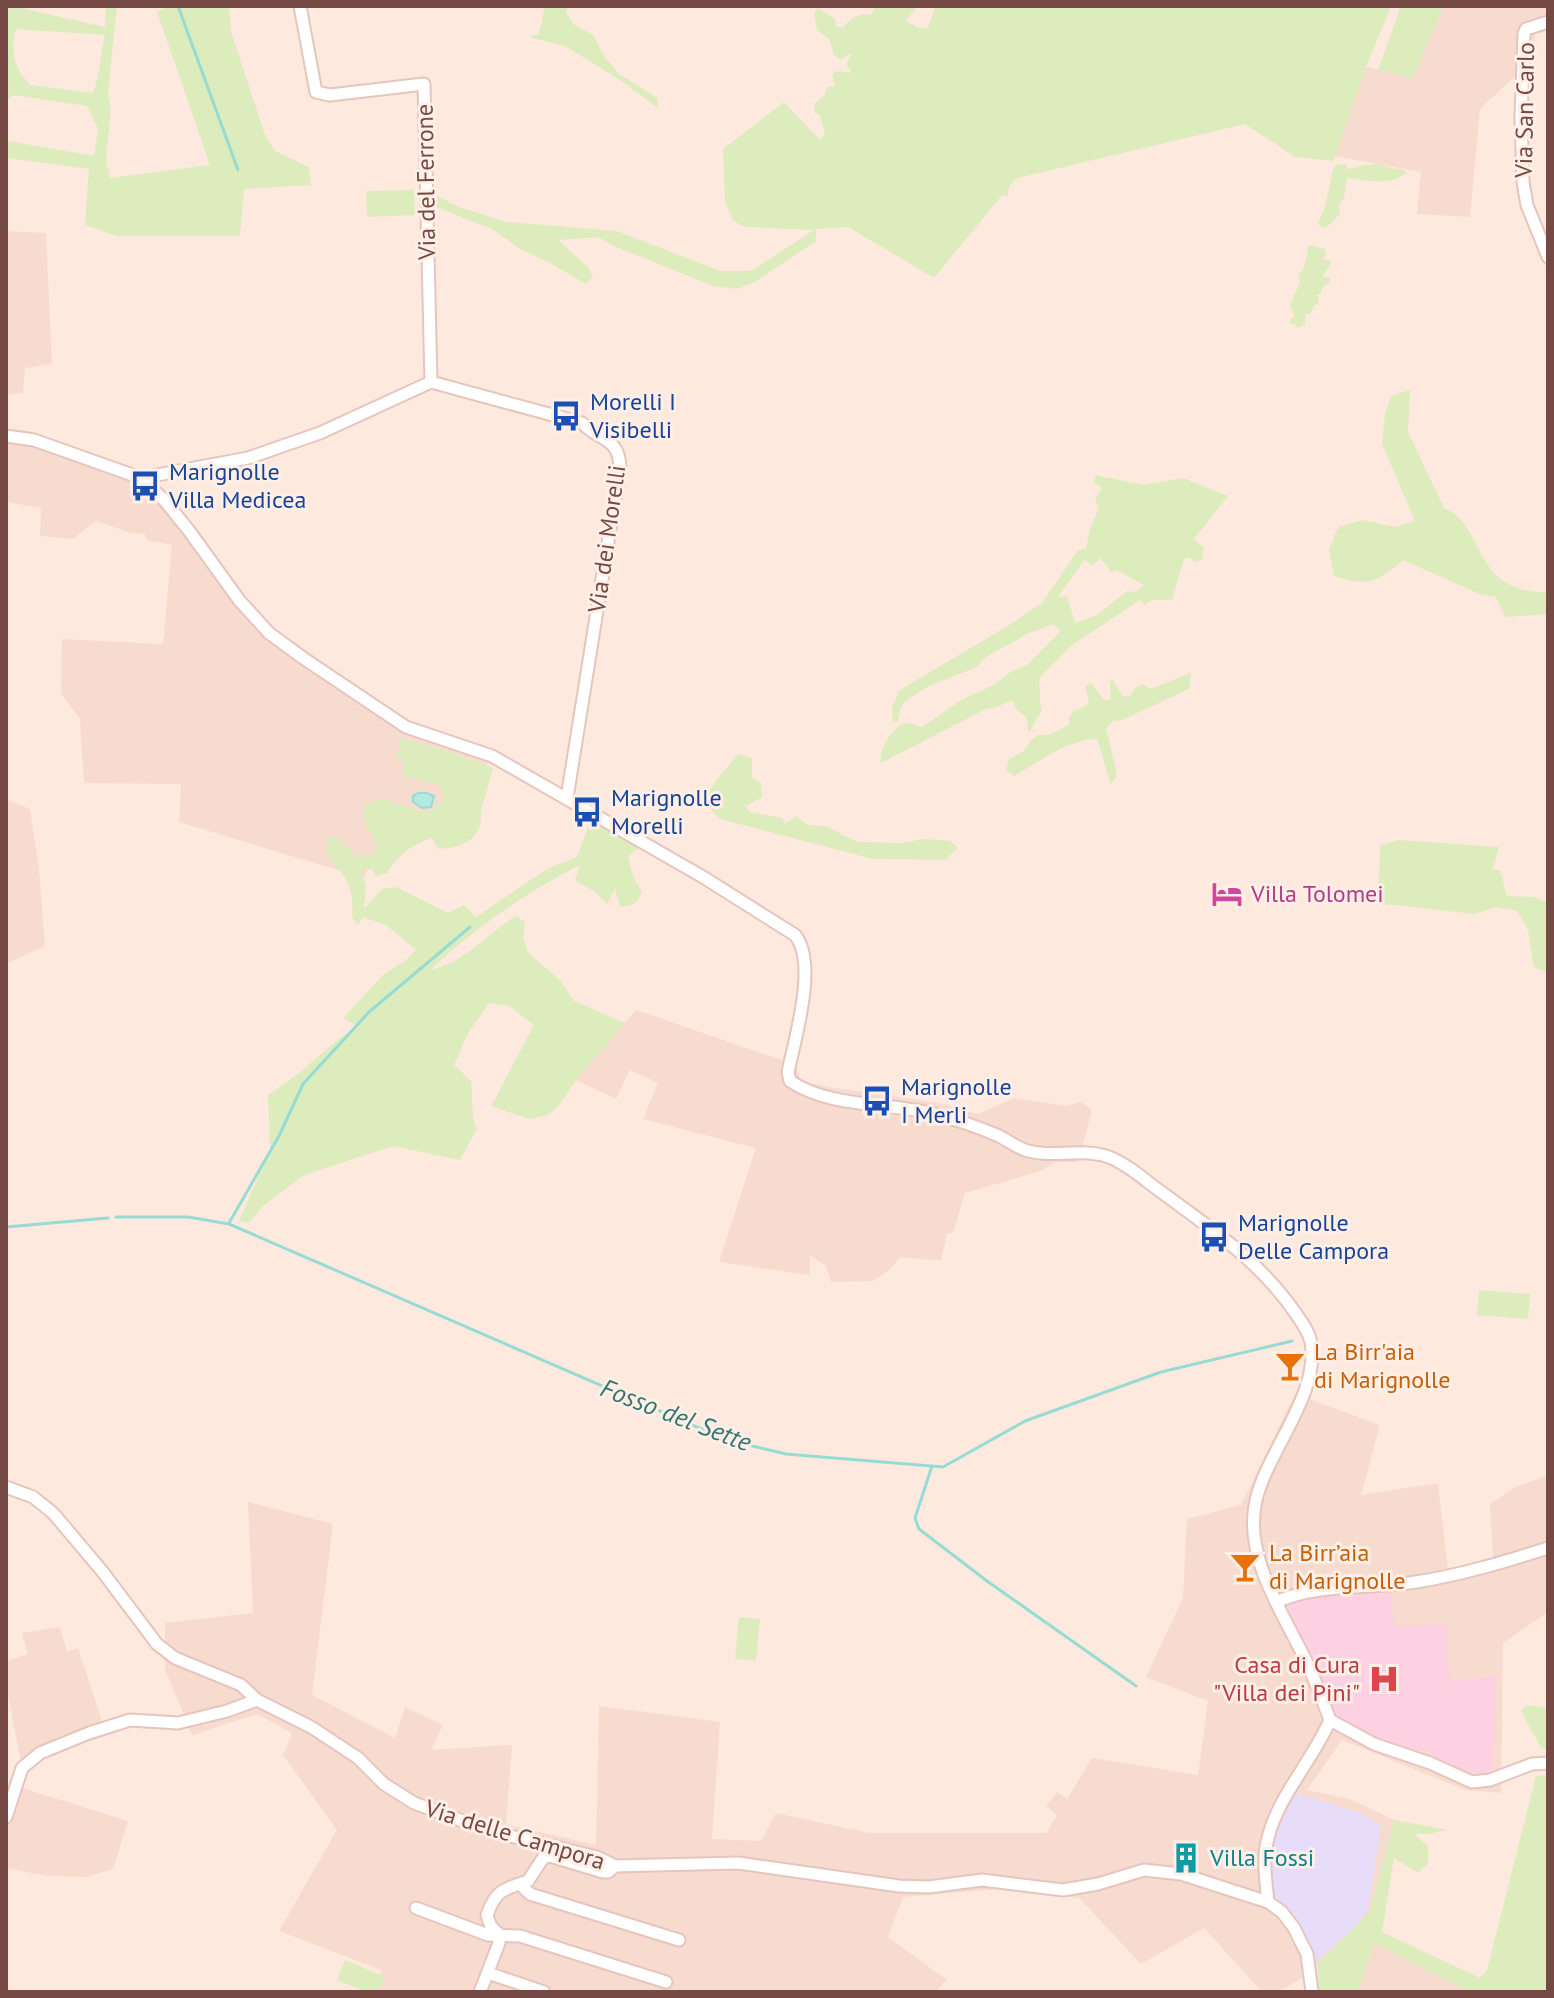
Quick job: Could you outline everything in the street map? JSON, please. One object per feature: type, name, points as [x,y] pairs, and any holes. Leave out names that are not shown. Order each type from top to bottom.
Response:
[{"type":"street","name":"Via del Ferrone","points":[[300,6],[316,92],[330,95],[424,84],[431,382]]},
{"type":"street","name":"Via San Carlo","points":[[1548,22],[1531,26],[1524,34],[1521,117],[1525,196],[1548,257]]},
{"type":"street","points":[[141,478],[248,458],[320,433],[431,382]]},
{"type":"street","name":"Via dei Morelli","points":[[431,382],[582,423],[592,434],[611,443],[619,452],[620,467],[613,515],[567,798]]},
{"type":"street","points":[[6,436],[34,440],[141,478],[165,501],[239,600],[269,633],[406,727],[492,756],[703,877],[795,935],[802,944],[804,956],[802,1002],[788,1072],[790,1081],[801,1089],[825,1096],[930,1113],[997,1135],[1024,1150],[1079,1152],[1108,1157],[1130,1169],[1223,1237],[1266,1276],[1308,1332],[1311,1371],[1256,1502],[1255,1540],[1276,1602],[1312,1674],[1330,1720],[1374,1744],[1430,1763],[1472,1782],[1490,1780],[1532,1764],[1548,1763]]},
{"type":"street","name":"Via delle Campora","points":[[6,1487],[33,1497],[53,1513],[166,1653],[241,1685],[257,1700],[311,1727],[358,1758],[384,1784],[414,1803],[490,1831],[597,1857],[615,1866],[738,1863],[899,1886],[929,1887],[982,1880],[1063,1890],[1098,1884],[1136,1871],[1181,1874],[1268,1902],[1282,1912],[1307,1954],[1312,1992]]},
{"type":"street","points":[[1276,1602],[1297,1593],[1371,1588],[1457,1574],[1548,1548]]},
{"type":"street","points":[[6,1817],[22,1768],[40,1753],[130,1720],[178,1723],[257,1700]]},
{"type":"street","points":[[1268,1902],[1265,1865],[1271,1825],[1320,1744],[1330,1720]]},
{"type":"street","points":[[480,1992],[499,1943],[499,1934],[491,1927],[487,1915],[494,1898],[510,1885],[520,1884],[532,1876],[543,1858],[550,1856],[603,1872],[615,1866]]},
{"type":"street","points":[[520,1884],[530,1894],[679,1940]]},
{"type":"street","points":[[416,1908],[488,1935],[520,1936],[666,1982]]},
{"type":"street","points":[[488,1973],[544,1992]]},
{"type":"shaded area","points":[[1444,6],[1548,6],[1548,31],[1535,34],[1532,76],[1512,79],[1480,109],[1470,217],[1417,214],[1421,172],[1335,156],[1366,67],[1413,78]]},
{"type":"shaded area","points":[[6,231],[46,233],[52,364],[25,368],[23,393],[6,395]]},
{"type":"shaded area","points":[[6,429],[28,431],[138,472],[181,514],[248,603],[269,624],[396,714],[415,724],[492,749],[465,839],[386,820],[364,878],[179,822],[181,784],[84,783],[80,719],[61,694],[62,639],[163,644],[172,545],[147,540],[145,534],[131,533],[96,521],[73,539],[40,536],[41,508],[6,502]]},
{"type":"shaded area","points":[[6,799],[30,809],[39,869],[45,946],[6,964]]},
{"type":"shaded area","points":[[636,1010],[796,1065],[801,1081],[828,1087],[934,1102],[978,1114],[1014,1098],[1066,1106],[1081,1102],[1092,1110],[1078,1162],[1055,1162],[1041,1171],[965,1193],[953,1233],[947,1234],[941,1261],[900,1257],[889,1270],[873,1281],[831,1282],[826,1266],[810,1255],[810,1275],[719,1262],[756,1148],[643,1119],[658,1083],[630,1070],[616,1099],[576,1080]]},
{"type":"shaded area","points":[[1295,1394],[1380,1425],[1361,1495],[1438,1483],[1448,1571],[1493,1559],[1490,1504],[1516,1487],[1548,1475],[1548,1612],[1503,1643],[1501,1793],[1465,1790],[1342,1740],[1307,1790],[1350,1799],[1394,1820],[1370,1912],[1308,1974],[1279,1992],[1262,1992],[1204,1928],[1141,1964],[1080,1899],[1023,1887],[903,1897],[888,1937],[947,1980],[935,1992],[376,1992],[381,1970],[279,1931],[337,1830],[283,1755],[292,1733],[257,1714],[192,1735],[165,1669],[165,1623],[253,1613],[248,1502],[333,1524],[312,1695],[395,1738],[405,1707],[443,1725],[431,1750],[512,1745],[506,1824],[596,1845],[599,1706],[720,1722],[712,1839],[761,1841],[776,1813],[869,1833],[1046,1833],[1057,1815],[1046,1806],[1057,1792],[1067,1799],[1092,1758],[1198,1775],[1208,1701],[1146,1677],[1183,1598],[1187,1519],[1241,1505]]},
{"type":"shaded area","name":"Casa di Cura \"Villa dei Pini\"","points":[[1390,1587],[1394,1626],[1447,1624],[1449,1681],[1497,1676],[1492,1773],[1463,1775],[1431,1756],[1431,1750],[1409,1750],[1375,1738],[1332,1714],[1313,1660],[1285,1604],[1295,1598]]},
{"type":"shaded area","points":[[60,1627],[67,1652],[78,1648],[105,1730],[47,1753],[23,1773],[6,1684],[6,1661],[28,1654],[22,1633]]},
{"type":"shaded area","points":[[9,1784],[128,1821],[113,1869],[85,1877],[47,1876],[6,1868],[6,1794]]},
{"type":"shaded area","points":[[1296,1794],[1361,1813],[1381,1827],[1368,1910],[1351,1931],[1312,1965],[1275,1900],[1267,1868],[1269,1844],[1283,1810]]},
{"type":"shaded area","points":[[1374,1943],[1469,1992],[1358,1992]]},
{"type":"green space","points":[[6,6],[24,6],[25,9],[105,27],[106,6],[117,6],[108,92],[111,110],[106,158],[110,178],[210,165],[157,12],[167,6],[229,6],[231,32],[265,135],[275,151],[309,167],[311,185],[244,189],[240,236],[117,236],[85,225],[89,169],[6,158],[6,137],[8,141],[94,156],[98,129],[87,106],[13,95],[6,102]],"holes":[[[16,29],[105,35],[93,93],[30,85],[15,59],[13,46]]]},
{"type":"green space","points":[[545,6],[568,6],[566,12],[573,24],[593,35],[618,73],[657,98],[658,108],[565,46],[529,37],[539,34]]},
{"type":"green space","points":[[875,6],[917,6],[906,21],[919,28],[928,28],[935,6],[1391,6],[1366,67],[1334,161],[1295,157],[1245,124],[1017,178],[1009,187],[1008,196],[1002,195],[934,278],[848,227],[816,229],[816,241],[755,282],[737,289],[713,286],[598,237],[558,240],[589,268],[593,277],[586,284],[520,249],[492,229],[436,207],[437,196],[459,207],[507,222],[617,231],[720,271],[751,271],[814,230],[746,227],[733,221],[725,202],[723,149],[784,102],[820,140],[825,134],[820,116],[814,112],[814,104],[825,94],[827,87],[835,86],[832,75],[836,71],[852,73],[846,64],[851,56],[849,54],[841,60],[834,55],[829,39],[817,30],[814,13],[818,8],[835,19],[836,26],[843,28],[855,17],[871,15]]},
{"type":"green space","points":[[1401,6],[1444,6],[1413,78],[1378,70]]},
{"type":"green space","points":[[1337,164],[1347,165],[1347,169],[1375,164],[1403,169],[1406,173],[1385,181],[1347,178],[1344,198],[1339,204],[1340,214],[1323,228],[1318,224]]},
{"type":"green space","points":[[414,190],[415,215],[367,217],[366,191]]},
{"type":"green space","points":[[1309,245],[1325,249],[1322,260],[1330,260],[1331,263],[1322,277],[1330,278],[1330,283],[1322,287],[1317,295],[1319,305],[1315,304],[1310,314],[1305,314],[1305,324],[1298,328],[1290,324],[1295,316],[1290,306],[1300,282],[1298,276],[1304,268]]},
{"type":"green space","points":[[1410,390],[1408,432],[1444,508],[1458,516],[1492,570],[1504,581],[1522,589],[1546,592],[1548,614],[1505,617],[1496,597],[1482,595],[1403,560],[1372,581],[1334,576],[1329,550],[1338,527],[1362,520],[1395,527],[1415,521],[1382,444],[1385,414],[1391,396]]},
{"type":"green space","points":[[1096,475],[1143,485],[1183,478],[1228,496],[1194,539],[1204,548],[1202,560],[1194,562],[1190,557],[1184,559],[1172,600],[1152,600],[1144,605],[1140,600],[1072,645],[1039,678],[1042,710],[1029,733],[1026,717],[1017,710],[1012,700],[984,710],[881,763],[885,744],[898,727],[909,723],[922,727],[961,700],[994,685],[1009,673],[1027,665],[1060,632],[1054,624],[1029,633],[986,657],[977,667],[929,686],[905,701],[898,722],[893,721],[892,707],[900,690],[1043,602],[1078,550],[1086,549],[1099,508],[1095,499],[1102,488],[1094,483]],"holes":[[[1100,558],[1111,572],[1117,570],[1144,585],[1136,592],[1127,591],[1097,615],[1075,623],[1067,596],[1058,597],[1084,560],[1093,565]]]},
{"type":"green space","points":[[1191,673],[1189,689],[1122,720],[1113,721],[1106,728],[1117,775],[1111,785],[1097,739],[1065,747],[1014,776],[1006,770],[1009,759],[1024,751],[1038,735],[1049,735],[1069,725],[1069,717],[1074,711],[1086,706],[1089,701],[1085,686],[1091,683],[1105,701],[1111,699],[1112,678],[1122,696],[1130,697],[1135,688],[1143,684],[1150,689]]},
{"type":"green space","points":[[401,738],[447,750],[493,768],[481,808],[480,825],[473,837],[458,846],[438,849],[432,838],[406,851],[387,873],[376,876],[372,869],[360,871],[366,885],[364,909],[382,889],[396,887],[448,913],[464,905],[476,917],[547,869],[577,857],[590,822],[641,846],[628,856],[633,876],[642,893],[635,904],[620,907],[615,888],[607,904],[575,880],[580,865],[501,912],[430,970],[464,955],[515,916],[525,922],[523,938],[528,953],[561,981],[574,1001],[625,1023],[576,1080],[560,1104],[548,1115],[529,1119],[491,1106],[534,1025],[509,1006],[489,1003],[468,1033],[454,1065],[471,1081],[472,1111],[477,1129],[460,1160],[393,1146],[304,1175],[262,1207],[249,1223],[239,1221],[270,1149],[268,1095],[341,1037],[359,1027],[343,1018],[384,974],[416,950],[386,925],[363,917],[358,925],[352,918],[348,883],[326,855],[326,838],[336,837],[358,857],[373,854],[377,843],[365,824],[364,805],[381,798],[427,813],[445,799],[440,785],[403,776],[403,760],[396,757]]},
{"type":"green space","points":[[738,754],[752,758],[752,777],[761,783],[762,797],[745,807],[750,812],[782,818],[785,824],[796,816],[807,825],[826,826],[857,842],[903,843],[923,839],[951,841],[958,848],[945,860],[873,859],[720,819],[712,810],[710,793]]},
{"type":"green space","points":[[1399,840],[1499,847],[1493,869],[1500,870],[1507,896],[1535,897],[1548,903],[1548,973],[1534,967],[1528,930],[1517,911],[1497,907],[1474,914],[1362,904],[1357,898],[1364,890],[1375,889],[1379,881],[1380,845]]},
{"type":"green space","points":[[1479,1290],[1530,1294],[1528,1319],[1477,1315]]},
{"type":"green space","points":[[739,1617],[760,1619],[756,1661],[735,1659]]},
{"type":"green space","points":[[1527,1705],[1548,1708],[1548,1750],[1540,1747],[1523,1715],[1521,1710]]},
{"type":"green space","points":[[1548,1775],[1548,1992],[1469,1992],[1374,1943],[1358,1992],[1319,1992],[1317,1965],[1370,1911],[1394,1820],[1448,1830],[1414,1834],[1428,1846],[1428,1864],[1418,1873],[1394,1858],[1382,1932],[1480,1978],[1487,1970],[1536,1776]]},
{"type":"green space","points":[[345,1960],[385,1977],[378,1992],[366,1992],[337,1980]]},
{"type":"water","points":[[418,793],[434,796],[431,807],[422,808],[413,802],[413,796]]},
{"type":"waterway","points":[[178,6],[238,170]]},
{"type":"waterway","points":[[229,1223],[279,1136],[303,1084],[369,1012],[470,927]]},
{"type":"waterway","name":"Fosso del Sette","points":[[116,1217],[188,1217],[229,1224],[727,1440],[786,1454],[943,1467],[1025,1421],[1161,1372],[1292,1341]]},
{"type":"waterway","name":"Fosso del Sette","points":[[6,1227],[108,1218]]},
{"type":"waterway","points":[[932,1466],[915,1518],[919,1529],[1136,1686]]},
{"type":"place","name":"Morelli I Visibelli","points":[[566,416]]},
{"type":"place","name":"Marignolle Villa Medicea","points":[[145,486]]},
{"type":"place","name":"Marignolle Morelli","points":[[587,812]]},
{"type":"place","name":"Villa Tolomei","points":[[1227,894]]},
{"type":"place","name":"Marignolle I Merli","points":[[877,1101]]},
{"type":"place","name":"Marignolle Delle Campora","points":[[1214,1237]]},
{"type":"place","name":"La Birr'aia di Marignolle","points":[[1290,1366]]},
{"type":"place","name":"La Birr’aia di Marignolle","points":[[1245,1567]]},
{"type":"place","name":"Casa di Cura \"Villa dei Pini\"","points":[[1384,1679]]},
{"type":"place","name":"Villa Fossi","points":[[1186,1858]]}]
